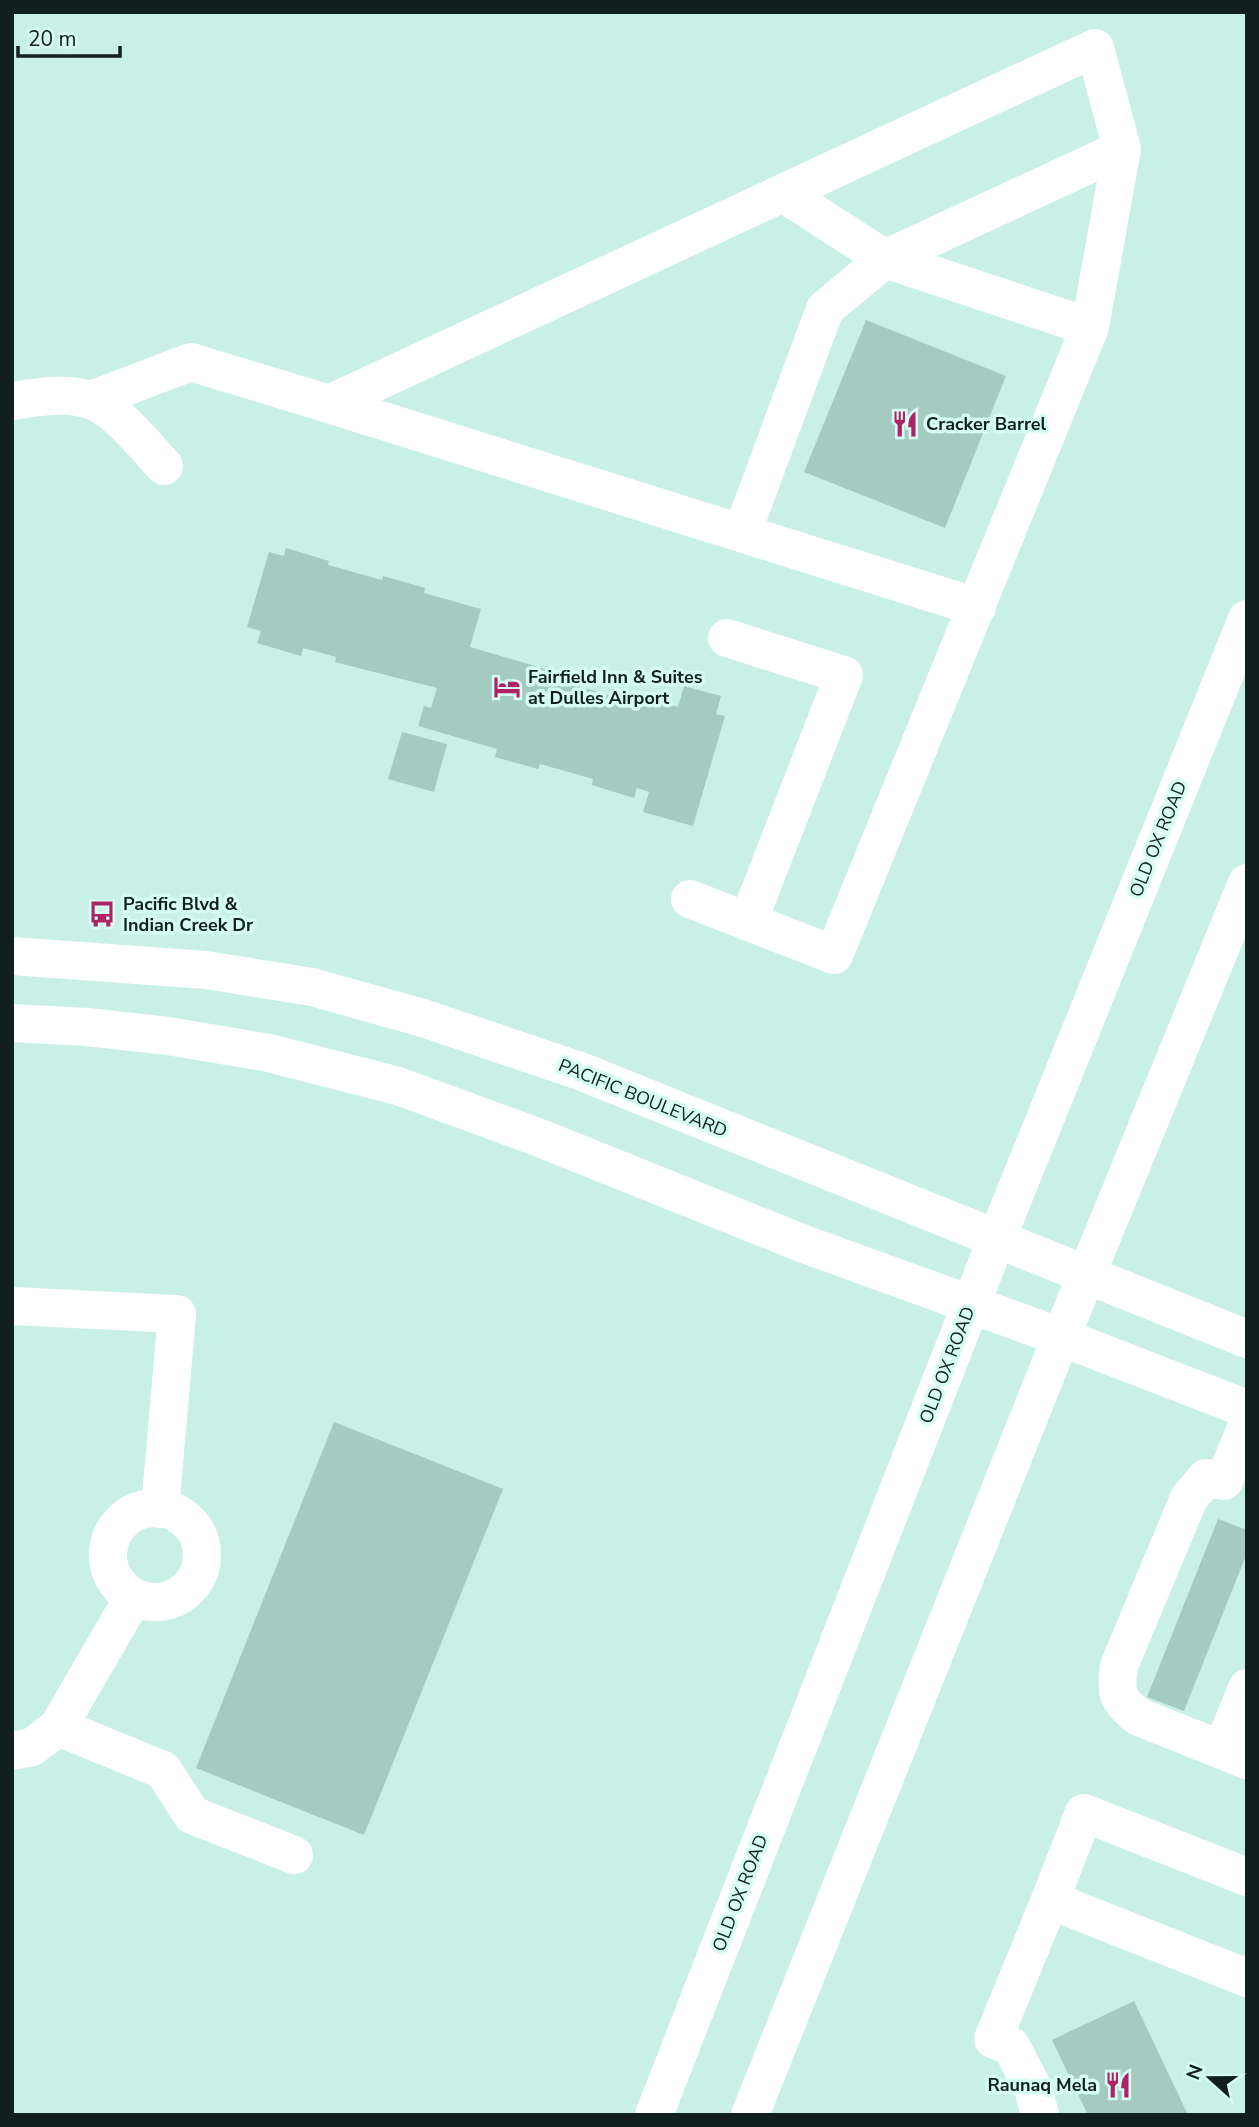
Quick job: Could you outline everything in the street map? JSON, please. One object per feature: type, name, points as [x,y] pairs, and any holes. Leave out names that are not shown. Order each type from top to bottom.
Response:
[{"type":"main road","points":[[330,404],[1095,48],[1122,149],[1090,327],[834,955],[690,899]]},
{"type":"main road","points":[[742,533],[825,309],[885,260],[1122,149]]},
{"type":"main road","points":[[783,193],[885,260],[1090,327]]},
{"type":"main road","points":[[91,400],[191,362],[977,607]]},
{"type":"main road","points":[[12,401],[51,395],[91,400],[122,421],[164,466]]},
{"type":"main road","name":"OLD OX ROAD","points":[[654,2115],[997,1238],[1247,619]]},
{"type":"main road","points":[[727,638],[844,675],[748,922]]},
{"type":"main road","points":[[750,2115],[1061,1337],[1247,883]]},
{"type":"main road","name":"PACIFIC BOULEVARD","points":[[12,956],[206,970],[312,987],[422,1018],[580,1071],[1247,1339]]},
{"type":"main road","points":[[12,1023],[87,1027],[168,1036],[269,1054],[398,1086],[540,1138],[804,1244],[1061,1337],[1247,1409]]},
{"type":"main road","points":[[12,1306],[177,1314],[160,1509]]},
{"type":"main road","points":[[1247,1426],[1224,1481],[1206,1478],[1189,1499],[1119,1666],[1116,1687],[1124,1706],[1139,1717],[1234,1755],[1247,1688]]},
{"type":"main road","points":[[148,1507],[160,1509],[172,1510],[186,1518],[198,1534],[203,1553],[200,1572],[183,1594],[167,1601],[152,1603],[133,1598],[116,1584],[109,1568],[107,1551],[111,1535],[131,1513],[148,1507]]},
{"type":"main road","points":[[12,1751],[32,1746],[58,1727],[133,1598]]},
{"type":"main road","points":[[58,1727],[163,1770],[192,1815],[293,1856]]},
{"type":"main road","points":[[1040,2115],[1032,2088],[1011,2046],[993,2039],[1084,1813],[1247,1877]]},
{"type":"main road","points":[[1050,1900],[1247,1978]]},
{"type":"building","name":"Cracker Barrel","points":[[866,320],[1006,376],[945,528],[804,472]]},
{"type":"building","name":"Fairfield Inn & Suites at Dulles Airport","points":[[286,548],[329,561],[328,565],[382,580],[383,576],[425,588],[424,593],[481,609],[470,647],[566,675],[563,682],[619,698],[620,690],[678,707],[684,686],[721,696],[716,714],[725,716],[693,826],[643,812],[649,792],[637,788],[634,798],[592,785],[593,779],[540,764],[538,769],[495,757],[497,749],[418,726],[424,706],[431,708],[437,688],[335,662],[336,657],[303,648],[301,656],[257,643],[261,631],[247,627],[269,552],[284,556]]},
{"type":"building","points":[[402,732],[447,744],[434,792],[388,779]]},
{"type":"building","points":[[334,1422],[503,1489],[364,1835],[196,1768]]},
{"type":"building","points":[[1218,1519],[1247,1530],[1247,1553],[1184,1711],[1147,1697]]},
{"type":"building","points":[[1134,2001],[1188,2115],[1088,2115],[1052,2040]]},
{"type":"place","name":"Cracker Barrel","points":[[905,424]]},
{"type":"place","name":"Fairfield Inn & Suites at Dulles Airport","points":[[507,687]]},
{"type":"place","name":"Pacific Blvd & Indian Creek Dr","points":[[102,914]]},
{"type":"place","name":"Raunaq Mela","points":[[1118,2085]]}]
